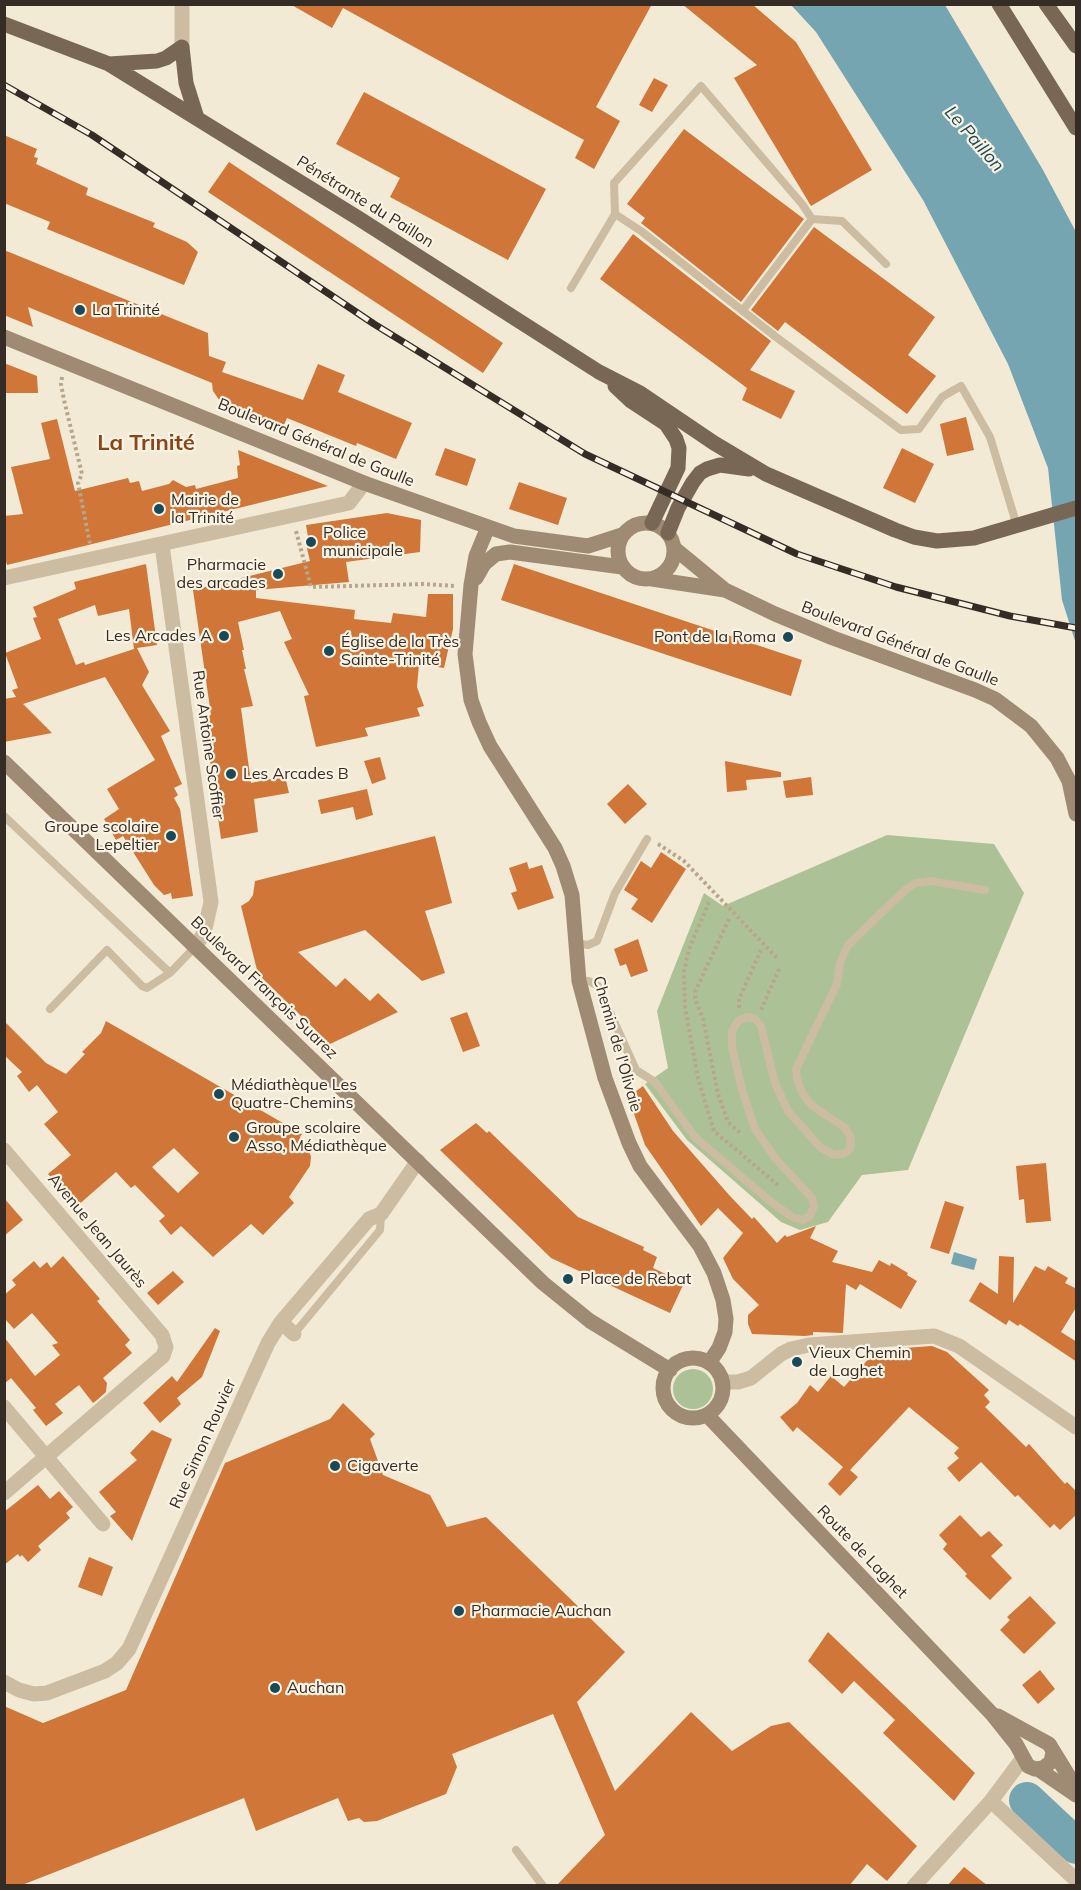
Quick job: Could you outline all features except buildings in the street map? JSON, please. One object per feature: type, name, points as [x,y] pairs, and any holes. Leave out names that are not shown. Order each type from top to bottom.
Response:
[{"type":"main road","points":[[999,4],[1077,128]]},
{"type":"main road","points":[[1046,4],[1077,46]]},
{"type":"main road","points":[[4,24],[109,64],[132,64],[166,58],[183,47],[186,83],[197,118]]},
{"type":"main road","name":"Pénétrante du Paillon","points":[[109,64],[599,372]]},
{"type":"main road","points":[[599,372],[631,401],[666,424],[679,448],[678,468],[655,518]]},
{"type":"main road","points":[[599,372],[640,393],[714,443],[766,474]]},
{"type":"main road","points":[[670,526],[696,477],[707,469],[720,465],[746,468],[766,474],[895,530],[928,540],[962,540],[1077,508]]},
{"type":"street","points":[[182,4],[183,47]]},
{"type":"street","name":"Boulevard Général de Gaulle","points":[[4,337],[364,483],[514,536],[588,546],[622,535]]},
{"type":"street","points":[[4,578],[349,503],[364,483]]},
{"type":"street","points":[[471,585],[484,564],[496,554],[510,552],[622,567],[635,578],[652,579],[667,571],[674,556],[670,526],[661,527],[655,518],[636,524],[622,535],[618,550],[622,567]]},
{"type":"street","name":"Chemin de l'Olivaie","points":[[488,527],[476,556],[471,585],[465,654],[471,700],[490,746],[555,848],[563,866],[572,895],[579,981],[605,1078],[629,1143],[640,1166],[700,1246],[714,1273],[723,1300],[726,1319],[725,1332],[719,1348],[709,1363]]},
{"type":"street","name":"Rue Antoine Scoffier","points":[[162,545],[211,902],[204,933],[195,947]]},
{"type":"street","name":"Boulevard Général de Gaulle","points":[[674,548],[725,590],[775,614],[995,699],[1030,726],[1057,758],[1069,781],[1077,814]]},
{"type":"street","name":"Boulevard Général de Gaulle","points":[[652,579],[725,590]]},
{"type":"street","name":"Boulevard François Suarez","points":[[4,762],[515,1257],[568,1305],[670,1370]]},
{"type":"street","name":"Avenue Jean Jaurès","points":[[4,1150],[162,1335],[166,1347],[163,1356],[47,1457]]},
{"type":"street","name":"Rue Simon Rouvier","points":[[4,1682],[34,1694],[47,1693],[105,1671],[117,1663],[129,1649],[268,1344],[281,1322],[369,1219],[381,1214],[418,1161]]},
{"type":"street","points":[[281,1322],[294,1334]]},
{"type":"street","points":[[722,1382],[738,1382],[751,1378],[790,1348],[934,1336],[959,1346],[1077,1427]]},
{"type":"street","points":[[692,1358],[709,1363],[720,1374],[723,1391],[720,1401],[715,1409],[698,1418],[687,1418],[678,1414],[670,1408],[665,1399],[663,1389],[665,1378],[670,1370],[684,1360],[692,1358]]},
{"type":"street","points":[[4,1407],[103,1524]]},
{"type":"street","name":"Route de Laghet","points":[[707,1415],[992,1714],[1029,1762],[1077,1795]]},
{"type":"street","points":[[4,1493],[47,1457]]},
{"type":"street","name":"Route de Laghet","points":[[992,1714],[1041,1739]]},
{"type":"street","points":[[914,1886],[1029,1762],[1028,1742],[1041,1739],[1049,1744],[1077,1788]]},
{"type":"street","points":[[1029,1762],[1047,1765],[1051,1762],[1053,1752]]},
{"type":"street","points":[[991,1802],[1077,1880]]},
{"type":"lane","points":[[572,288],[615,214],[614,183],[701,86],[802,204],[812,219]]},
{"type":"lane","points":[[615,214],[641,231],[776,338],[901,430],[919,429],[942,397],[960,386],[990,437],[1024,524]]},
{"type":"lane","points":[[812,219],[842,221],[886,264]]},
{"type":"lane","points":[[743,310],[812,219]]},
{"type":"lane","points":[[4,816],[170,973]]},
{"type":"lane","points":[[576,943],[588,945],[597,941],[615,893],[647,839]]},
{"type":"lane","points":[[579,981],[589,981],[598,986],[636,1070],[655,1082],[695,1137],[771,1202],[794,1218],[803,1220],[810,1216],[814,1206],[812,1198],[763,1143],[755,1129],[742,1090],[732,1047],[732,1031],[738,1021],[747,1017],[755,1019],[761,1026],[775,1083],[788,1111],[821,1148],[834,1155],[843,1154],[850,1149],[851,1138],[846,1128],[811,1105],[802,1092],[796,1069],[837,984],[840,963],[848,945],[905,890],[916,883],[930,881],[985,890]]},
{"type":"lane","points":[[50,1009],[107,950],[142,986],[147,988],[170,973],[195,947]]},
{"type":"lane","points":[[294,1334],[380,1230],[381,1214]]},
{"type":"lane","points":[[516,1850],[543,1886]]},
{"type":"path","points":[[65,361],[61,384],[82,474],[78,483],[94,560]]},
{"type":"path","points":[[292,516],[311,587],[471,585]]},
{"type":"path","points":[[647,839],[684,861],[778,959]]},
{"type":"path","points":[[709,902],[689,949],[684,972],[685,1008],[698,1078],[714,1131],[780,1186]]},
{"type":"path","points":[[738,1021],[739,999],[761,950]]},
{"type":"path","points":[[755,1019],[761,1011],[780,967]]},
{"type":"green space","points":[[887,835],[994,844],[1024,893],[908,1170],[862,1175],[828,1222],[800,1230],[781,1222],[687,1140],[645,1084],[668,1068],[657,1011],[704,893],[723,906]]},
{"type":"green space","points":[[693,1369],[707,1375],[713,1389],[707,1403],[693,1409],[679,1403],[673,1389],[679,1375]]},
{"type":"water","name":"Le Paillon","points":[[791,5],[945,5],[1043,170],[1076,232],[1076,644],[1062,600],[1048,468],[1008,364],[923,200],[816,32]]},
{"type":"water","points":[[954,1252],[977,1259],[974,1270],[951,1264]]},
{"type":"waterway","points":[[1027,1800],[1076,1846]]},
{"type":"railway","points":[[4,85],[92,135],[374,324],[585,454],[797,554],[896,587],[1010,616],[1076,628]]},
{"type":"place","name":"La Trinité","points":[[80,310]]},
{"type":"place","name":"Mairie de la Trinité","points":[[159,509]]},
{"type":"place","name":"Police municipale","points":[[311,542]]},
{"type":"place","name":"Pharmacie des arcades","points":[[278,574]]},
{"type":"place","name":"Les Arcades A","points":[[224,636]]},
{"type":"place","name":"Pont de la Roma","points":[[788,637]]},
{"type":"place","name":"Église de la Très Sainte-Trinité","points":[[329,651]]},
{"type":"place","name":"Les Arcades B","points":[[231,774]]},
{"type":"place","name":"Groupe scolaire Lepeltier","points":[[171,836]]},
{"type":"place","name":"Médiathèque Les Quatre-Chemins","points":[[219,1094]]},
{"type":"place","name":"Groupe scolaire Asso, Médiathèque","points":[[234,1137]]},
{"type":"place","name":"Place de Rebat","points":[[568,1279]]},
{"type":"place","name":"Vieux Chemin de Laghet","points":[[797,1362]]},
{"type":"place","name":"Cigaverte","points":[[335,1466]]},
{"type":"place","name":"Pharmacie Auchan","points":[[459,1611]]},
{"type":"place","name":"Auchan","points":[[275,1688]]},
{"type":"district","name":"La Trinité","points":[[146,443]]}]
